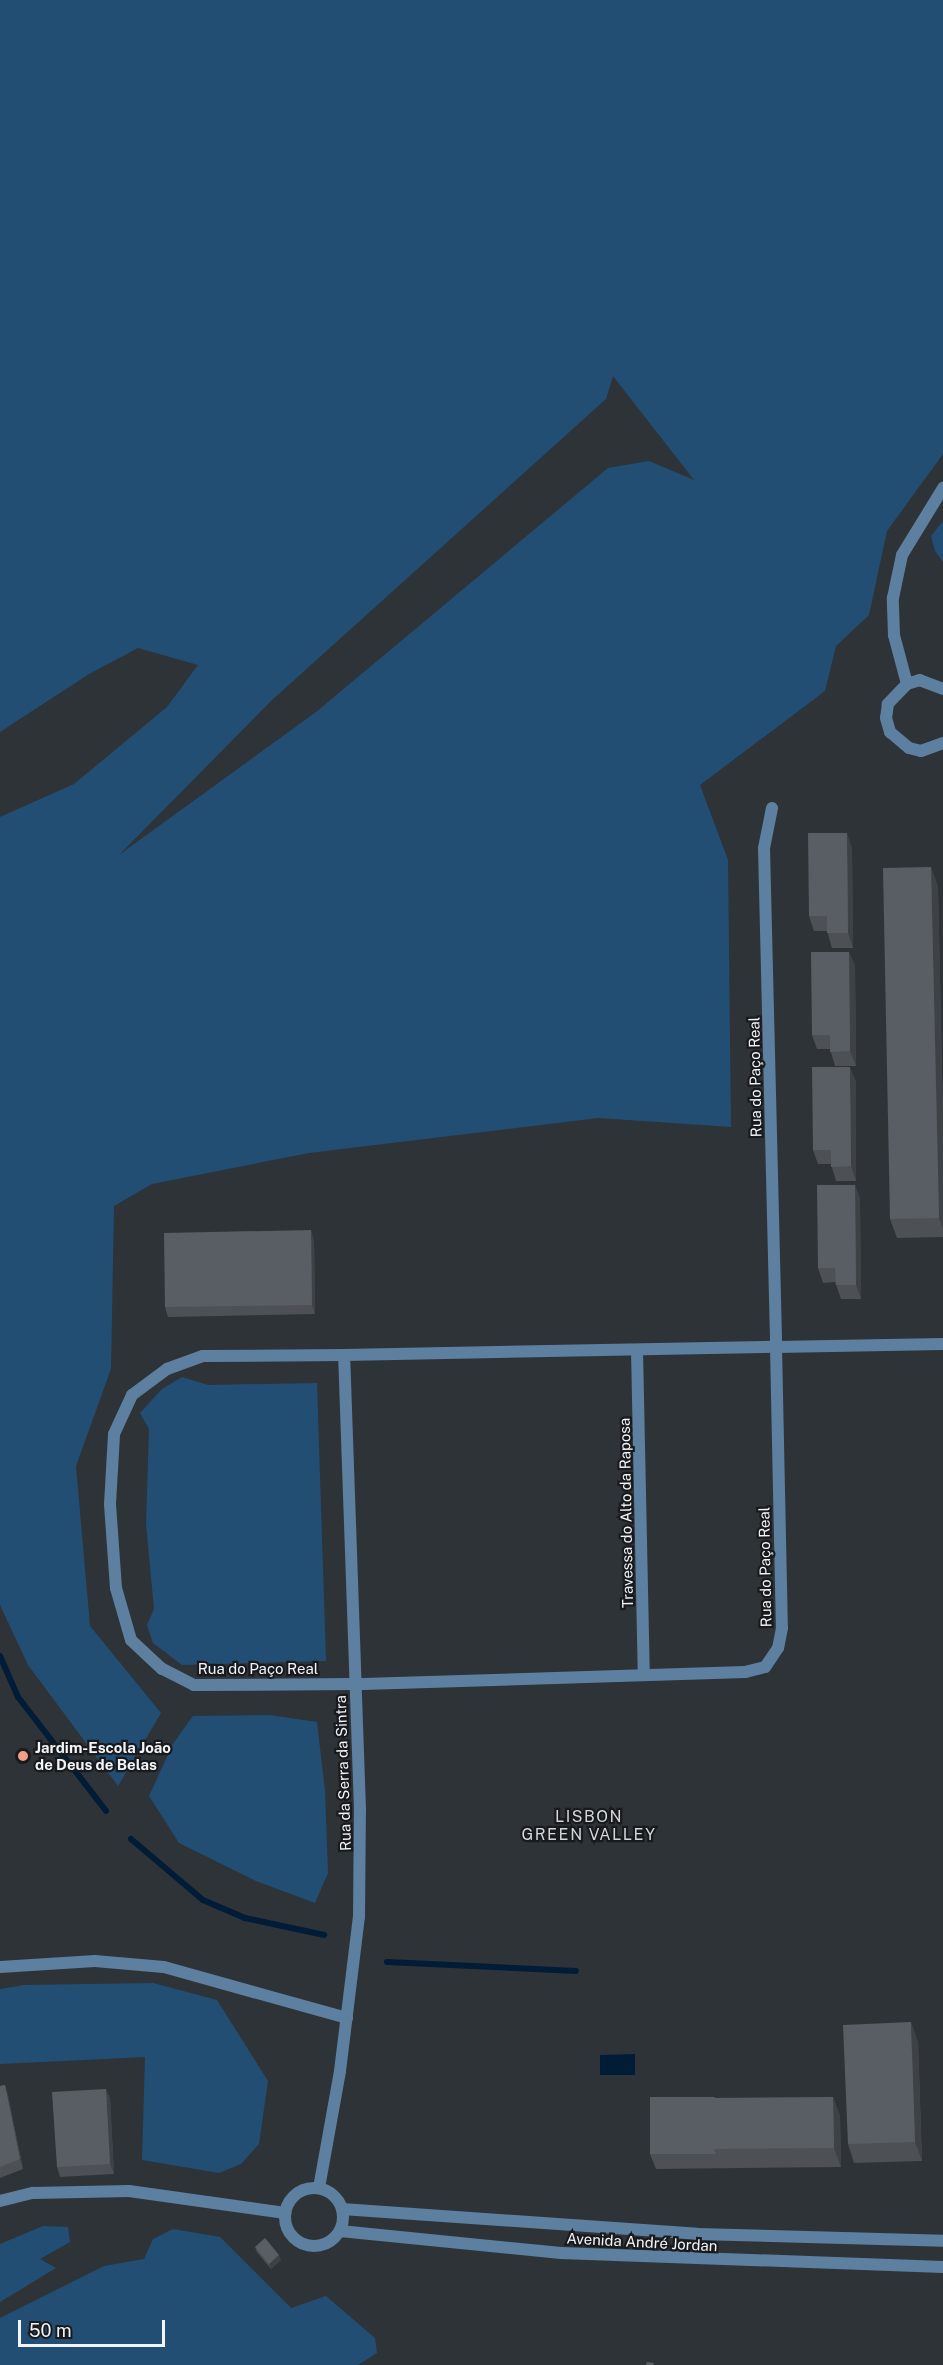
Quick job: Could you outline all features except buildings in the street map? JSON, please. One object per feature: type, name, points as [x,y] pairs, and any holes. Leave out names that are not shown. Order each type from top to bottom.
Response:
[{"type":"street","points":[[907,684],[894,635],[893,598],[902,555],[943,488]]},
{"type":"street","points":[[943,688],[920,680],[907,684],[888,704],[890,732],[909,748],[921,751],[943,743]]},
{"type":"street","name":"Rua do Paço Real","points":[[772,808],[764,848],[776,1347],[782,1628],[778,1648],[765,1667],[745,1672],[355,1684],[194,1685],[162,1669],[131,1640],[116,1588],[110,1504],[114,1434],[132,1395],[167,1369],[204,1356],[344,1355],[637,1350],[776,1347],[943,1344]]},
{"type":"street","name":"Travessa do Alto da Raposa","points":[[637,1350],[644,1675]]},
{"type":"street","name":"Rua da Serra da Sintra","points":[[319,2188],[347,2018],[359,1917],[355,1684],[344,1355]]},
{"type":"street","points":[[0,1967],[95,1961],[164,1967],[347,2018]]},
{"type":"street","points":[[319,2188],[338,2199],[342,2209],[340,2231],[322,2246],[299,2243],[285,2225],[285,2213],[297,2193],[319,2188]]},
{"type":"street","points":[[0,2202],[33,2193],[129,2191],[285,2213]]},
{"type":"street","name":"Avenida André Jordan","points":[[342,2209],[697,2234],[943,2241]]},
{"type":"street","name":"Avenida André Jordan","points":[[340,2231],[572,2253],[943,2266]]},
{"type":"shaded area","points":[[0,0],[943,0],[943,454],[887,531],[869,615],[836,646],[825,691],[700,785],[728,860],[731,1127],[598,1118],[309,1153],[152,1184],[114,1206],[111,1369],[76,1466],[90,1626],[161,1713],[118,1786],[28,1665],[0,1605],[0,817],[74,784],[167,707],[198,665],[138,648],[89,674],[0,732]],"holes":[[[613,376],[694,480],[649,461],[608,468],[316,712],[119,855],[272,700],[606,399]]]},
{"type":"shaded area","points":[[943,521],[943,562],[935,551],[931,536]]},
{"type":"shaded area","points":[[182,1377],[208,1385],[317,1383],[326,1661],[182,1665],[153,1643],[147,1625],[154,1609],[146,1524],[149,1429],[140,1413],[162,1389]]},
{"type":"shaded area","points":[[269,1715],[317,1722],[325,1791],[328,1873],[315,1903],[256,1881],[179,1843],[149,1796],[173,1744],[193,1716]]},
{"type":"shaded area","points":[[153,1983],[217,2000],[268,2081],[259,2144],[241,2164],[219,2173],[142,2160],[145,2057],[0,2064],[0,1989],[24,1985]]},
{"type":"shaded area","points":[[635,2054],[635,2075],[600,2075],[600,2055]]},
{"type":"shaded area","points":[[43,2226],[68,2227],[70,2242],[40,2259],[56,2268],[0,2302],[0,2244]]},
{"type":"shaded area","points":[[173,2229],[220,2237],[291,2308],[326,2296],[375,2338],[377,2353],[358,2365],[0,2365],[0,2318],[104,2266],[144,2259],[153,2239]]},
{"type":"waterway","points":[[0,1656],[18,1697],[106,1811]]},
{"type":"waterway","points":[[131,1839],[203,1900],[245,1918],[324,1935]]},
{"type":"waterway","points":[[387,1962],[576,1971]]},
{"type":"place","name":"Jardim-Escola João de Deus de Belas","points":[[23,1756]]},
{"type":"district","name":"LISBON GREEN VALLEY","points":[[589,1826]]}]
